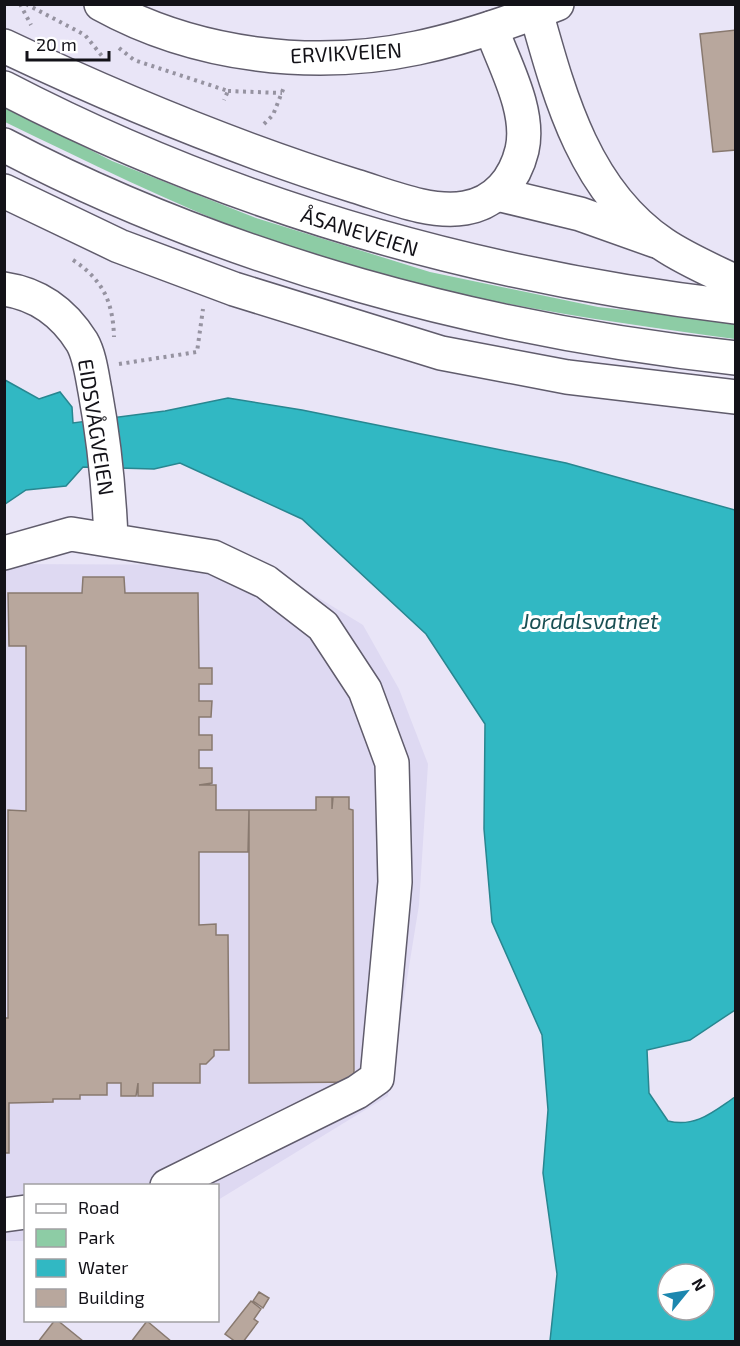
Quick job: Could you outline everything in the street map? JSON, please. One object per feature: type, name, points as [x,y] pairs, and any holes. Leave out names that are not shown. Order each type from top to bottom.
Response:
[{"type":"main road","name":"ERVIKVEIEN","points":[[101,4],[125,18],[215,47],[270,55],[323,58],[415,49],[491,28],[546,8]]},
{"type":"main road","points":[[546,8],[554,78],[574,134],[616,199],[639,225],[663,244]]},
{"type":"main road","points":[[4,46],[90,86],[184,125],[396,198],[448,208],[463,208],[475,206],[496,194],[513,174],[524,138],[519,105],[491,28]]},
{"type":"main road","name":"ÅSANEVEIEN","points":[[4,88],[105,138],[279,206],[429,251],[585,285],[735,307]]},
{"type":"main road","points":[[4,145],[89,185],[213,236],[374,289],[460,312],[574,336],[735,358]]},
{"type":"main road","points":[[4,192],[118,246],[234,289],[441,353],[567,377],[735,397]]},
{"type":"main road","points":[[496,194],[550,205],[598,219],[663,244],[735,282]]},
{"type":"main road","name":"EIDSVÅGVEIEN","points":[[4,289],[44,301],[63,318],[82,344],[97,401],[109,483],[111,539]]},
{"type":"main road","points":[[4,553],[71,534],[213,557],[266,582],[323,626],[365,690],[392,763],[395,882],[377,1078],[357,1092],[169,1184]]},
{"type":"main road","points":[[4,1215],[24,1212]]},
{"type":"path","points":[[26,4],[85,35],[94,43],[106,64]]},
{"type":"path","points":[[116,41],[123,54],[134,60],[228,91],[282,93]]},
{"type":"path","points":[[260,126],[273,116],[287,81]]},
{"type":"path","points":[[224,100],[228,91]]},
{"type":"path","points":[[67,256],[86,269],[106,294],[114,314],[114,344]]},
{"type":"path","points":[[90,368],[197,352],[204,303]]},
{"type":"shaded area","points":[[4,564],[265,565],[363,625],[399,689],[428,764],[419,905],[388,1096],[219,1199],[219,1184],[24,1184],[24,1241],[5,1241]]},
{"type":"green space","points":[[4,106],[112,161],[256,218],[430,272],[598,307],[735,322],[735,339],[562,314],[504,303],[389,278],[333,262],[243,231],[106,171],[5,122]]},
{"type":"water","name":"Jordalsvatnet","points":[[5,380],[39,399],[60,392],[72,407],[73,423],[165,411],[228,398],[302,410],[566,463],[735,510],[735,1010],[690,1040],[647,1050],[649,1093],[668,1121],[678,1123],[696,1120],[712,1113],[735,1097],[735,1341],[550,1341],[557,1274],[543,1173],[548,1110],[542,1035],[492,922],[484,829],[485,724],[426,634],[302,519],[180,463],[154,469],[83,467],[66,486],[26,490],[5,504]]},
{"type":"building","points":[[736,30],[736,150],[713,152],[700,34]]},
{"type":"building","points":[[83,577],[124,577],[125,593],[198,593],[199,668],[212,668],[212,684],[199,684],[199,701],[212,701],[211,717],[199,717],[199,735],[212,735],[212,750],[199,750],[199,768],[212,768],[212,783],[199,785],[216,785],[216,810],[249,810],[248,852],[199,852],[199,925],[216,924],[216,935],[228,935],[229,1050],[214,1050],[214,1056],[206,1064],[200,1064],[200,1083],[153,1083],[153,1096],[138,1096],[138,1083],[136,1096],[121,1096],[121,1083],[107,1083],[107,1095],[80,1095],[80,1099],[53,1099],[53,1102],[9,1103],[9,1153],[4,1153],[4,1018],[8,1018],[8,810],[26,811],[26,646],[9,646],[8,593],[82,593]]},
{"type":"building","points":[[316,797],[332,797],[332,809],[333,797],[349,797],[349,809],[353,810],[354,1082],[249,1083],[249,810],[316,810]]},
{"type":"building","points":[[259,1292],[269,1298],[263,1308],[253,1301]]},
{"type":"building","points":[[251,1301],[261,1309],[254,1319],[258,1322],[243,1342],[236,1342],[225,1334]]},
{"type":"building","points":[[53,1322],[59,1322],[83,1341],[38,1342]]},
{"type":"building","points":[[148,1322],[172,1342],[131,1342]]}]
